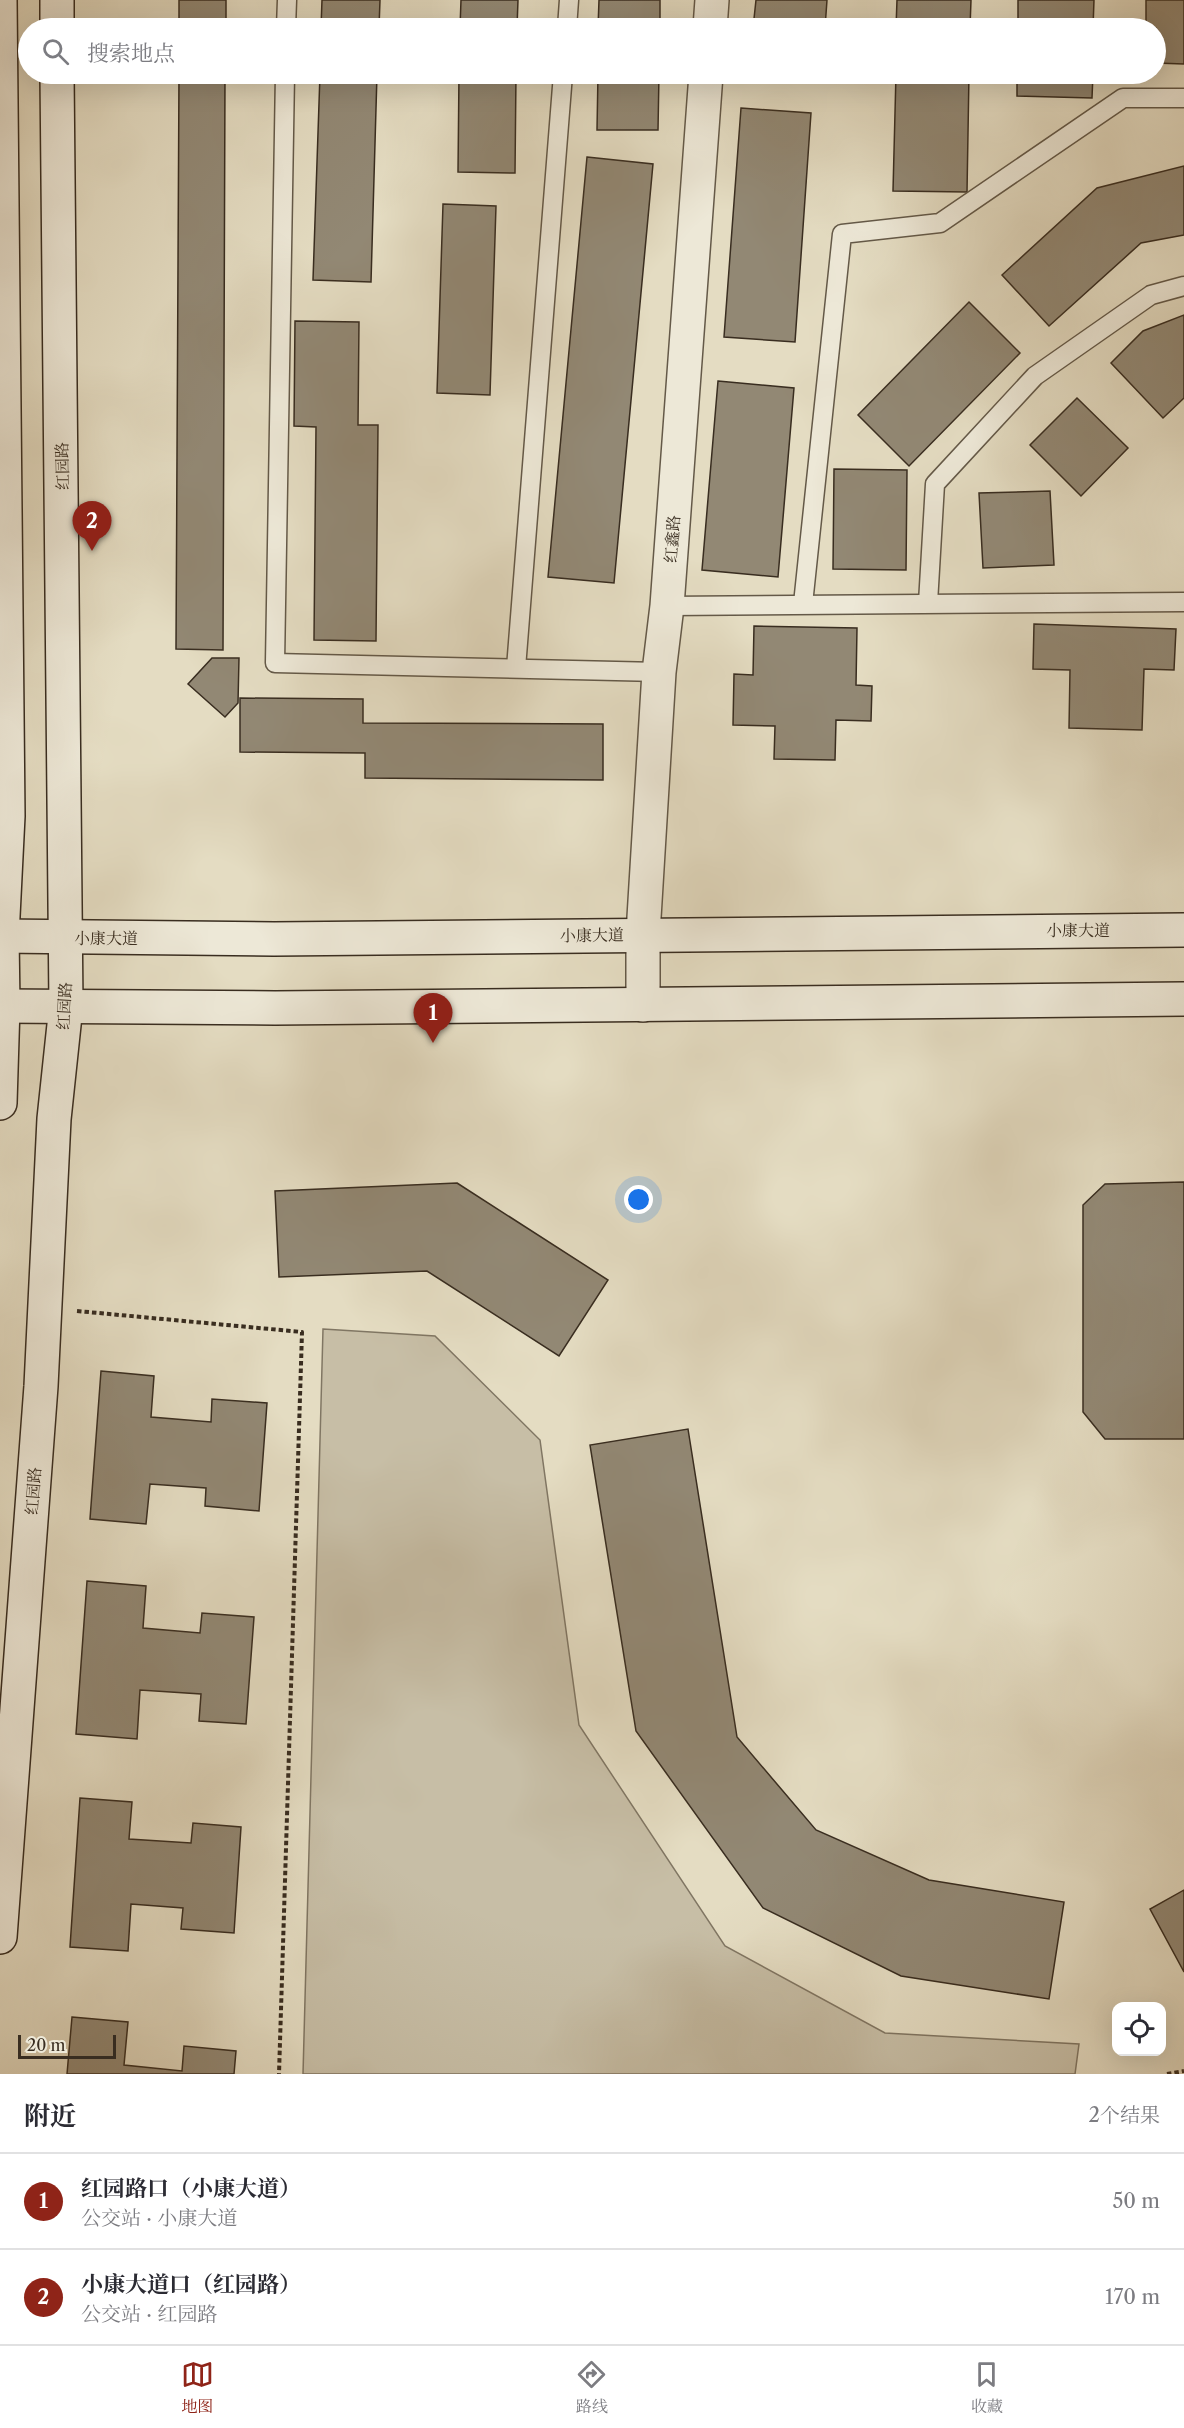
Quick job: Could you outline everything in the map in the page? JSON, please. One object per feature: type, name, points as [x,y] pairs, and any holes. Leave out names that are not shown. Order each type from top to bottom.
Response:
[{"type":"main road","points":[[0,0],[8,804],[1,936],[0,1103]]},
{"type":"main road","points":[[57,0],[57,18]]},
{"type":"main road","points":[[711,18],[712,0]]},
{"type":"main road","name":"红园路","points":[[0,1937],[45,1308],[54,1119],[66,1006],[57,84]]},
{"type":"main road","name":"红鑫路","points":[[643,1005],[643,934],[659,672],[667,606],[705,84]]},
{"type":"main road","name":"小康大道","points":[[1,936],[274,939],[1184,930]]},
{"type":"main road","points":[[2,1006],[275,1008],[1184,999]]},
{"type":"lane","points":[[286,18],[287,0]]},
{"type":"lane","points":[[568,18],[569,0]]},
{"type":"lane","points":[[285,84],[275,663],[659,672]]},
{"type":"lane","points":[[516,668],[562,84]]},
{"type":"lane","points":[[803,604],[842,234],[940,223],[1123,98],[1184,98]]},
{"type":"lane","points":[[928,603],[935,484],[1035,376],[1151,295],[1184,286]]},
{"type":"lane","points":[[667,606],[1184,602]]},
{"type":"path","points":[[45,1308],[302,1332],[279,2074]]},
{"type":"path","points":[[1167,2074],[1184,2071]]},
{"type":"shaded area","points":[[323,1329],[435,1336],[540,1440],[579,1725],[725,1946],[885,2033],[1079,2044],[1075,2074],[303,2074]]},
{"type":"building","points":[[179,0],[226,0],[226,18],[179,18]]},
{"type":"building","points":[[322,0],[380,0],[379,18],[321,18]]},
{"type":"building","points":[[461,0],[518,0],[517,18],[460,18]]},
{"type":"building","points":[[599,0],[660,0],[660,18],[598,18]]},
{"type":"building","points":[[756,0],[827,0],[826,18],[754,18]]},
{"type":"building","points":[[897,0],[971,0],[970,18],[896,18]]},
{"type":"building","points":[[1018,0],[1094,0],[1093,18],[1018,18]]},
{"type":"building","points":[[1146,0],[1184,0],[1184,64],[1166,63],[1166,18],[1146,18]]},
{"type":"building","points":[[179,84],[225,84],[223,650],[176,649]]},
{"type":"building","points":[[320,84],[377,84],[371,282],[313,280]]},
{"type":"building","points":[[459,84],[516,84],[515,173],[458,172]]},
{"type":"building","points":[[598,84],[659,84],[658,130],[597,130]]},
{"type":"building","points":[[896,84],[969,84],[967,192],[893,191]]},
{"type":"building","points":[[1017,84],[1093,84],[1092,98],[1017,96]]},
{"type":"building","points":[[741,108],[811,113],[795,342],[724,337]]},
{"type":"building","points":[[587,157],[653,164],[614,583],[548,577]]},
{"type":"building","points":[[1184,166],[1184,235],[1141,243],[1049,326],[1002,275],[1097,188]]},
{"type":"building","points":[[443,204],[496,206],[490,395],[437,393]]},
{"type":"building","points":[[969,302],[1020,353],[909,466],[858,415]]},
{"type":"building","points":[[1184,315],[1184,398],[1163,418],[1111,363],[1143,331]]},
{"type":"building","points":[[295,321],[359,322],[358,425],[378,425],[376,641],[314,640],[316,427],[294,426]]},
{"type":"building","points":[[718,381],[794,388],[778,577],[702,570]]},
{"type":"building","points":[[1077,398],[1128,448],[1081,496],[1030,445]]},
{"type":"building","points":[[834,469],[907,470],[906,570],[833,569]]},
{"type":"building","points":[[1050,491],[1054,565],[983,568],[979,493]]},
{"type":"building","points":[[1034,624],[1176,629],[1174,670],[1144,669],[1142,730],[1069,728],[1070,670],[1033,669]]},
{"type":"building","points":[[754,626],[857,628],[856,685],[872,686],[871,721],[836,720],[835,760],[774,759],[775,726],[733,725],[734,674],[753,675]]},
{"type":"building","points":[[212,658],[239,658],[238,703],[225,717],[188,684]]},
{"type":"building","points":[[240,698],[363,699],[363,723],[603,724],[603,780],[365,778],[365,753],[240,752]]},
{"type":"building","points":[[1184,1182],[1184,1439],[1105,1439],[1083,1412],[1083,1205],[1105,1184]]},
{"type":"building","points":[[457,1183],[608,1280],[559,1356],[427,1271],[279,1277],[275,1191]]},
{"type":"building","points":[[101,1371],[154,1376],[151,1417],[211,1422],[212,1399],[267,1403],[259,1511],[205,1506],[206,1488],[150,1484],[146,1524],[90,1519]]},
{"type":"building","points":[[688,1429],[737,1737],[816,1830],[929,1880],[1064,1902],[1049,1999],[901,1976],[763,1908],[636,1731],[590,1445]]},
{"type":"building","points":[[87,1581],[146,1586],[143,1628],[200,1633],[202,1613],[254,1617],[246,1724],[199,1721],[201,1694],[140,1690],[137,1739],[76,1734]]},
{"type":"building","points":[[80,1798],[132,1802],[129,1839],[191,1843],[193,1823],[241,1827],[234,1933],[181,1929],[183,1908],[131,1904],[128,1951],[70,1947]]},
{"type":"building","points":[[1184,1890],[1184,1972],[1150,1909]]},
{"type":"building","points":[[72,2017],[128,2022],[124,2065],[182,2071],[184,2046],[236,2051],[234,2074],[67,2074]]},
{"type":"place","name":"小康大道口（红园路）","points":[[92,551]]},
{"type":"place","name":"红园路口（小康大道）","points":[[433,1043]]}]
